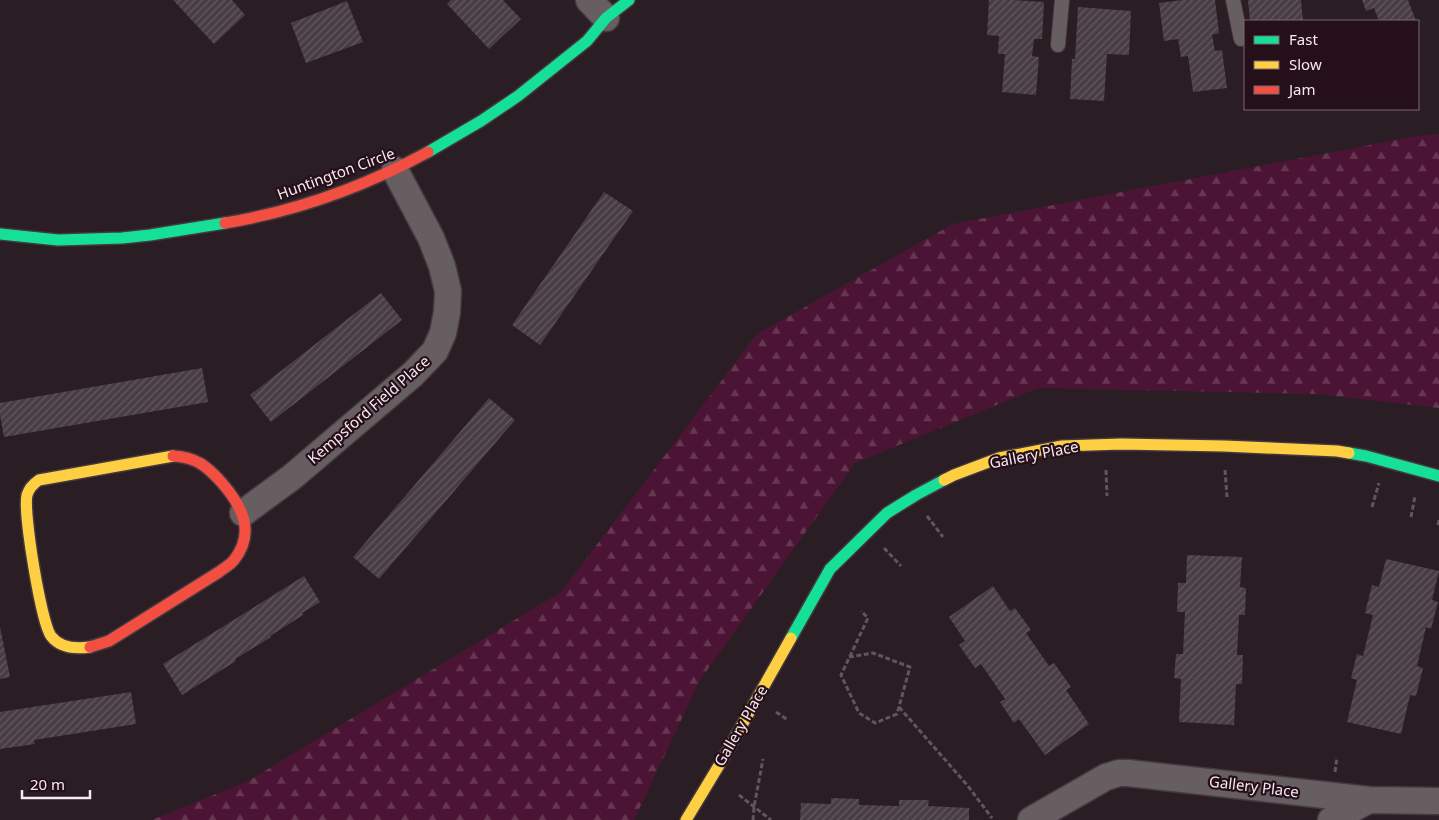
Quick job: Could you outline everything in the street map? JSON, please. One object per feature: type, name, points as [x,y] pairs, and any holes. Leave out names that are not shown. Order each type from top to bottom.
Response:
[{"type":"street","name":"Huntington Circle","points":[[0,234],[58,240],[150,235],[202,228],[253,218],[293,208],[339,193],[395,170],[446,142],[518,96],[587,41],[598,9],[629,0]]},
{"type":"street","name":"Kempsford Field Place","points":[[243,513],[292,477],[413,374],[435,351],[443,333],[448,312],[448,290],[442,266],[431,238],[395,170]]},
{"type":"street","name":"Gallery Place","points":[[686,820],[724,757],[830,569],[887,513],[954,475],[1000,458],[1062,446],[1121,444],[1224,446],[1337,452],[1366,456],[1439,476]]},
{"type":"street","points":[[173,456],[183,456],[204,464],[229,491],[243,513],[246,533],[240,549],[234,561],[219,572],[110,641],[90,648],[80,649],[61,644],[53,638],[48,630],[42,605],[26,502],[27,493],[38,480],[173,456]]},
{"type":"street","name":"Gallery Place","points":[[1032,820],[1106,777],[1119,773],[1369,800],[1439,801]]},
{"type":"street","name":"Gallery Place","points":[[1331,820],[1369,800]]},
{"type":"lane","points":[[1058,46],[1062,0]]},
{"type":"lane","points":[[1233,0],[1242,40]]},
{"type":"path","points":[[1438,525],[1439,520]]},
{"type":"path","points":[[849,657],[873,653],[910,667],[897,714],[875,723],[859,713],[841,675],[849,657],[868,618],[861,610]]},
{"type":"path","points":[[899,706],[968,786],[992,818]]},
{"type":"path","points":[[753,820],[763,759]]},
{"type":"path","points":[[739,795],[771,820]]},
{"type":"green space","points":[[1439,134],[1439,408],[1316,394],[1038,388],[855,463],[700,680],[634,820],[152,820],[248,781],[561,592],[757,334],[953,224],[1417,136]]},
{"type":"building","points":[[173,0],[232,0],[245,15],[214,44]]},
{"type":"building","points":[[451,0],[503,0],[521,19],[489,49],[447,4]]},
{"type":"building","points":[[989,0],[1044,2],[1042,39],[1034,39],[1032,56],[1039,57],[1036,95],[1002,92],[1005,54],[998,54],[999,36],[987,35]]},
{"type":"building","points":[[1183,0],[1215,0],[1219,33],[1212,35],[1215,51],[1222,50],[1227,88],[1193,92],[1188,56],[1181,57],[1178,39],[1164,41],[1159,3]]},
{"type":"building","points":[[1248,0],[1301,0],[1303,20],[1250,20]]},
{"type":"building","points":[[1362,0],[1408,0],[1416,20],[1379,20],[1374,8],[1366,11]]},
{"type":"building","points":[[347,1],[363,42],[306,63],[291,23]]},
{"type":"building","points":[[1078,7],[1131,11],[1129,55],[1107,54],[1104,101],[1070,99],[1072,59],[1075,59]]},
{"type":"building","points":[[604,192],[633,211],[540,345],[512,325]]},
{"type":"building","points":[[381,293],[402,320],[271,422],[250,395]]},
{"type":"building","points":[[202,368],[208,402],[4,437],[0,403]]},
{"type":"building","points":[[489,398],[515,420],[379,579],[353,557]]},
{"type":"building","points":[[1187,555],[1242,557],[1240,587],[1246,588],[1245,615],[1239,615],[1237,655],[1243,655],[1242,684],[1236,684],[1234,725],[1179,722],[1181,679],[1174,678],[1176,654],[1183,654],[1185,612],[1177,612],[1178,583],[1186,583]]},
{"type":"building","points":[[1386,559],[1439,571],[1432,600],[1438,602],[1431,629],[1426,627],[1417,666],[1423,668],[1416,696],[1410,695],[1401,734],[1347,722],[1357,680],[1351,678],[1357,654],[1363,656],[1373,615],[1365,613],[1372,585],[1379,587]]},
{"type":"building","points":[[304,576],[320,602],[302,613],[303,615],[271,637],[235,659],[236,661],[182,695],[163,664]]},
{"type":"building","points":[[993,586],[1010,611],[1015,608],[1031,630],[1026,633],[1049,666],[1054,663],[1071,687],[1066,690],[1089,724],[1045,755],[1019,719],[1014,723],[1000,702],[1005,699],[981,664],[975,668],[959,645],[965,641],[949,617]]},
{"type":"building","points":[[0,627],[10,677],[0,679]]},
{"type":"building","points":[[131,692],[136,724],[34,740],[35,744],[0,749],[0,712]]},
{"type":"building","points":[[831,798],[859,799],[859,805],[899,806],[899,800],[929,800],[928,806],[969,808],[969,820],[800,820],[801,803],[831,804]]},
{"type":"traffic: fast","points":[[428,152],[481,121],[518,96],[587,41],[606,18],[629,0]]},
{"type":"traffic: fast","points":[[0,234],[58,240],[122,238],[225,223]]},
{"type":"traffic: fast","points":[[1349,453],[1439,476]]},
{"type":"traffic: fast","points":[[791,638],[830,569],[887,513],[944,480]]},
{"type":"traffic: slow","points":[[944,480],[999,458],[1062,446],[1121,444],[1224,446],[1349,453]]},
{"type":"traffic: slow","points":[[90,647],[74,648],[59,643],[51,636],[47,627],[42,610],[30,543],[26,505],[27,495],[31,486],[39,480],[173,456]]},
{"type":"traffic: slow","points":[[686,820],[791,638]]},
{"type":"traffic: jam","points":[[225,223],[278,212],[355,187],[428,152]]},
{"type":"traffic: jam","points":[[90,647],[109,641],[219,572],[232,562],[241,550],[244,539],[244,520],[229,492],[211,472],[195,460],[173,456]]}]
